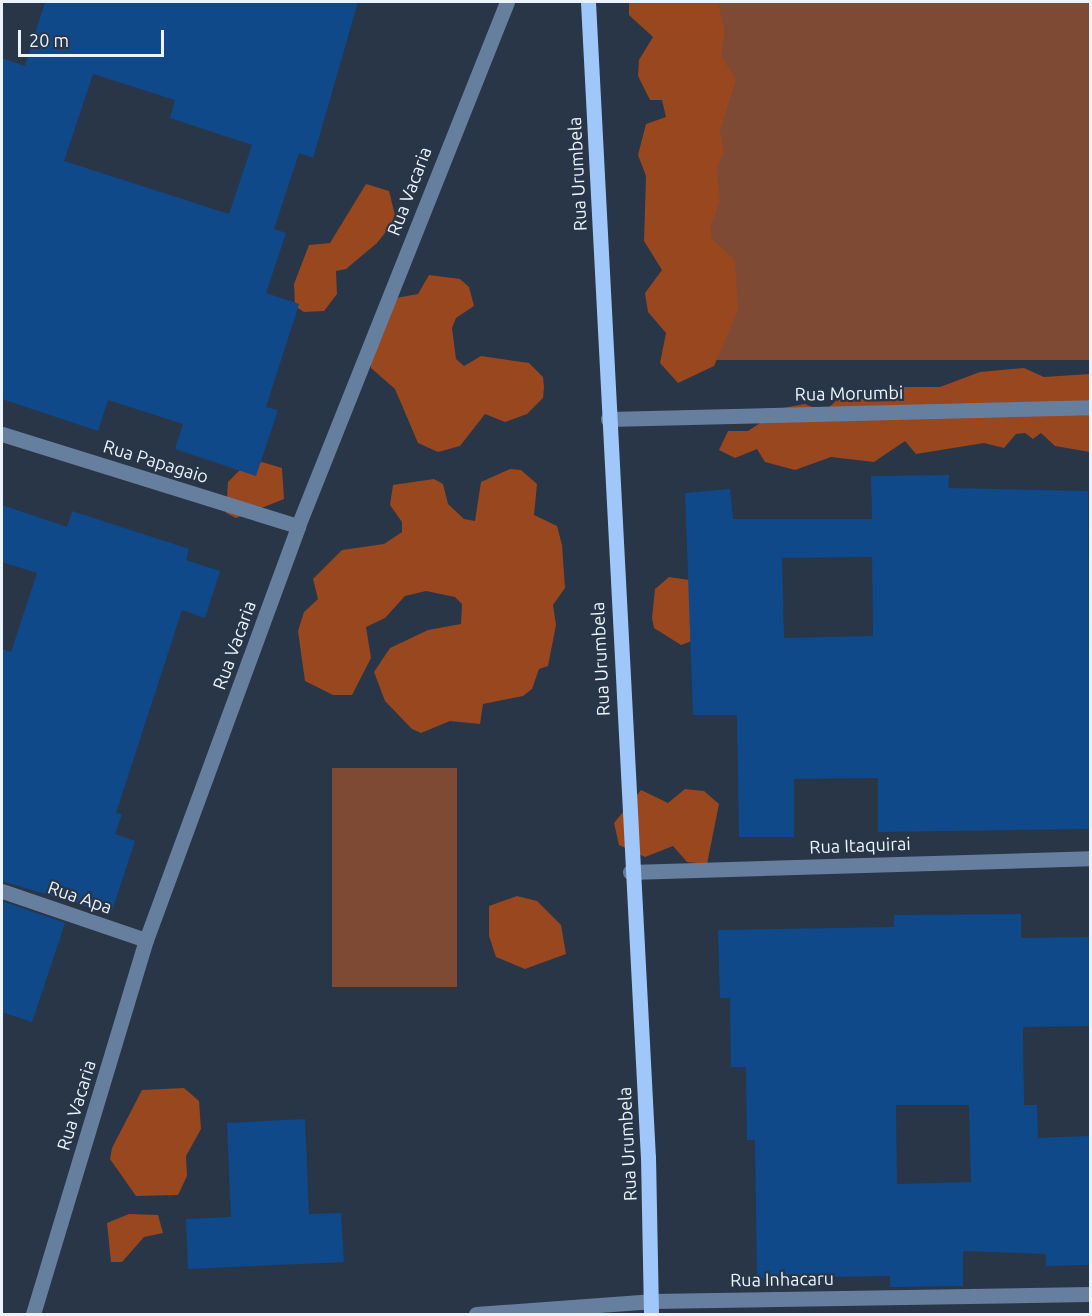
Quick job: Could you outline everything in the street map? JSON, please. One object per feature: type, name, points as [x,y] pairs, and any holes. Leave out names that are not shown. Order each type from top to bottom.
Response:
[{"type":"main road","name":"Rua Urumbela","points":[[588,2],[651,1307]]},
{"type":"street","name":"Rua Vacaria","points":[[33,1314],[146,940],[298,526],[507,2]]},
{"type":"street","name":"Rua Morumbi","points":[[608,419],[1090,407]]},
{"type":"street","name":"Rua Papagaio","points":[[2,434],[298,526]]},
{"type":"street","name":"Rua Itaquirai","points":[[630,872],[1090,858]]},
{"type":"street","name":"Rua Apa","points":[[2,891],[146,940]]},
{"type":"street","name":"Rua Inhacaru","points":[[476,1314],[1090,1294]]},
{"type":"shaded area","points":[[629,2],[718,2],[725,32],[721,55],[736,80],[720,131],[724,151],[717,169],[720,200],[710,229],[712,239],[735,260],[738,310],[714,366],[678,383],[660,363],[666,333],[648,312],[645,293],[662,270],[644,241],[646,176],[638,155],[646,124],[666,117],[662,100],[650,100],[638,76],[639,60],[653,37],[629,15]]},
{"type":"shaded area","points":[[696,2],[1090,2],[1090,360],[696,360]]},
{"type":"shaded area","points":[[366,184],[389,191],[396,219],[377,243],[346,269],[336,271],[337,294],[324,311],[304,312],[295,306],[294,284],[309,245],[330,243]]},
{"type":"shaded area","points":[[429,275],[460,279],[469,287],[474,306],[456,318],[452,328],[456,359],[464,366],[481,356],[529,363],[543,377],[544,387],[543,398],[527,414],[505,422],[485,414],[460,446],[438,452],[418,443],[395,389],[371,368],[371,344],[396,298],[418,294]]},
{"type":"shaded area","points":[[1024,368],[1044,377],[1090,374],[1090,452],[1055,446],[1041,433],[1033,439],[1025,433],[1016,434],[1004,448],[984,443],[916,454],[905,441],[874,462],[831,457],[795,470],[765,462],[757,449],[735,458],[719,450],[728,431],[748,431],[783,408],[805,404],[824,412],[839,398],[880,400],[898,387],[940,387],[980,372]]},
{"type":"shaded area","points":[[262,462],[282,468],[284,499],[236,518],[226,513],[228,482],[242,468]]},
{"type":"shaded area","points":[[510,469],[521,470],[537,484],[534,515],[557,526],[562,545],[565,588],[553,605],[556,625],[548,666],[539,669],[532,689],[523,696],[483,704],[480,724],[450,721],[421,733],[412,729],[385,701],[374,672],[390,648],[428,630],[461,624],[462,604],[455,597],[426,591],[405,596],[385,618],[366,627],[371,658],[352,695],[333,695],[305,681],[298,631],[304,612],[318,599],[313,579],[342,550],[384,544],[402,532],[402,522],[390,505],[393,485],[434,479],[443,484],[448,504],[464,519],[475,521],[481,482]]},
{"type":"shaded area","points":[[669,577],[689,580],[692,641],[681,645],[654,628],[652,618],[655,589]]},
{"type":"shaded area","points":[[332,768],[457,768],[457,987],[332,987]]},
{"type":"shaded area","points":[[685,789],[704,791],[719,804],[707,864],[687,862],[673,846],[645,857],[619,845],[614,823],[641,790],[668,803]]},
{"type":"shaded area","points":[[517,896],[537,901],[561,925],[566,954],[525,969],[496,957],[489,936],[489,906]]},
{"type":"shaded area","points":[[184,1088],[199,1101],[201,1129],[186,1156],[187,1176],[178,1195],[136,1196],[110,1159],[112,1148],[142,1090]]},
{"type":"shaded area","points":[[129,1214],[158,1215],[163,1233],[144,1237],[122,1262],[111,1262],[107,1223]]},
{"type":"building","points":[[45,2],[358,2],[313,158],[299,153],[274,229],[286,233],[266,293],[299,304],[266,407],[278,410],[256,476],[175,449],[183,424],[108,400],[98,431],[2,399],[2,58],[25,66]],"holes":[[[93,74],[175,100],[170,118],[252,145],[229,214],[64,161]]]},
{"type":"building","points":[[949,475],[948,488],[1088,491],[1090,829],[878,832],[878,778],[794,779],[794,837],[739,837],[737,715],[693,715],[685,493],[730,489],[733,519],[872,519],[871,476]],"holes":[[[872,557],[873,636],[784,638],[782,558]]]},
{"type":"building","points":[[2,505],[67,527],[72,511],[189,549],[186,560],[220,571],[205,618],[182,610],[116,813],[122,814],[115,834],[135,841],[111,914],[2,881],[2,649],[11,652],[37,573],[2,562]]},
{"type":"building","points":[[2,901],[65,923],[32,1022],[2,1012]]},
{"type":"building","points":[[1021,914],[1021,938],[1090,937],[1090,1026],[1023,1027],[1024,1105],[1037,1105],[1038,1138],[1090,1136],[1090,1265],[1046,1266],[1046,1254],[963,1251],[963,1286],[890,1287],[890,1276],[757,1278],[755,1140],[747,1140],[746,1067],[731,1067],[730,998],[720,998],[718,930],[894,927],[894,915]],"holes":[[[896,1105],[969,1105],[971,1182],[897,1184]]]},
{"type":"building","points":[[305,1119],[309,1214],[341,1213],[344,1262],[188,1269],[186,1219],[231,1217],[227,1123]]}]
